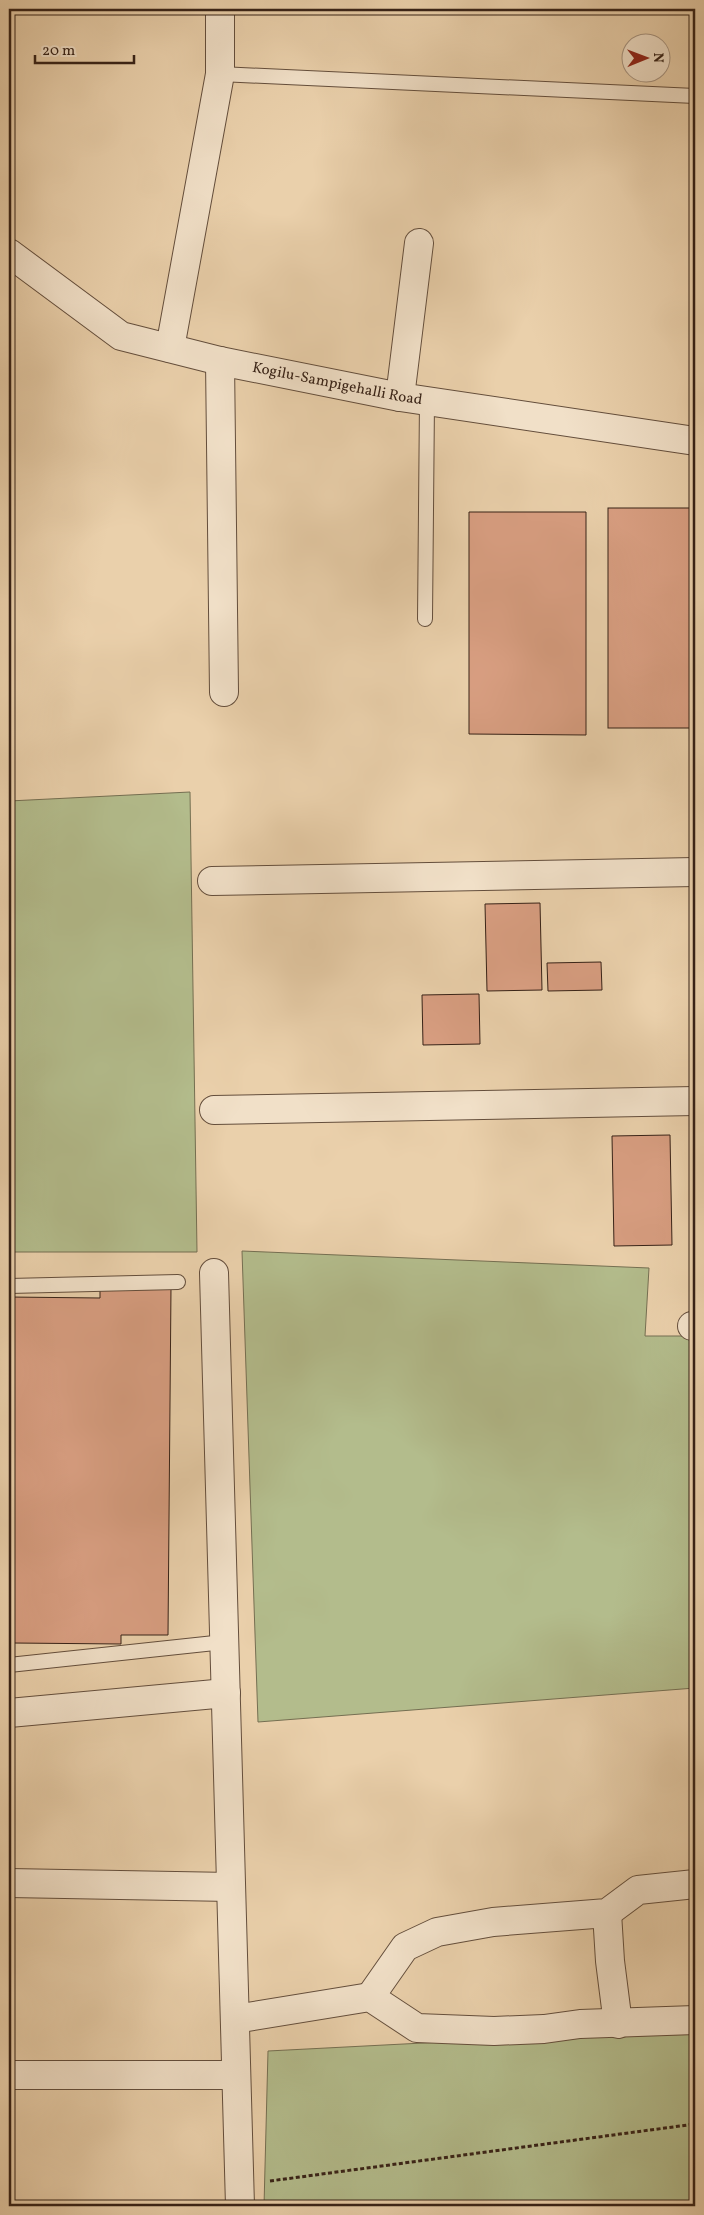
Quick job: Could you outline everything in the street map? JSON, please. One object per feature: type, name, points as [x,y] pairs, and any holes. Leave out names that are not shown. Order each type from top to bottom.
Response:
[{"type":"street","points":[[170,348],[220,74],[220,9]]},
{"type":"street","points":[[400,398],[419,243]]},
{"type":"street","name":"Kogilu-Sampigehalli Road","points":[[9,253],[121,336],[220,361],[400,398],[695,441]]},
{"type":"street","points":[[220,361],[224,692]]},
{"type":"street","points":[[212,881],[695,872]]},
{"type":"street","points":[[214,1110],[695,1101]]},
{"type":"street","points":[[214,1273],[240,2196]]},
{"type":"street","points":[[9,1713],[226,1693]]},
{"type":"street","points":[[9,1883],[231,1887]]},
{"type":"street","points":[[370,1997],[405,1947],[437,1932],[493,1922],[608,1913],[638,1890],[695,1884]]},
{"type":"street","points":[[608,1913],[610,1962],[618,2024]]},
{"type":"street","points":[[235,2020],[370,1997],[417,2028],[544,2029],[580,2024],[695,2020]]},
{"type":"street","points":[[9,2075],[236,2075]]},
{"type":"lane","points":[[220,74],[695,96]]},
{"type":"lane","points":[[425,620],[428,401]]},
{"type":"lane","points":[[9,1286],[178,1282]]},
{"type":"lane","points":[[9,1665],[224,1642]]},
{"type":"path","points":[[240,2196],[695,2124]]},
{"type":"green space","points":[[190,792],[197,1252],[9,1252],[9,801]]},
{"type":"green space","points":[[242,1251],[649,1268],[645,1336],[695,1336],[695,1688],[258,1722]]},
{"type":"green space","points":[[695,2029],[695,2206],[264,2206],[268,2051]]},
{"type":"building","points":[[608,508],[695,508],[695,728],[608,728]]},
{"type":"building","points":[[469,512],[586,512],[586,735],[469,734]]},
{"type":"building","points":[[540,903],[542,990],[487,991],[485,904]]},
{"type":"building","points":[[601,962],[602,990],[548,991],[547,963]]},
{"type":"building","points":[[479,994],[480,1044],[423,1045],[422,995]]},
{"type":"building","points":[[670,1135],[672,1245],[614,1246],[612,1136]]},
{"type":"building","points":[[100,1287],[171,1287],[168,1635],[121,1635],[121,1644],[13,1643],[12,1650],[9,1650],[9,1297],[100,1298]]}]
